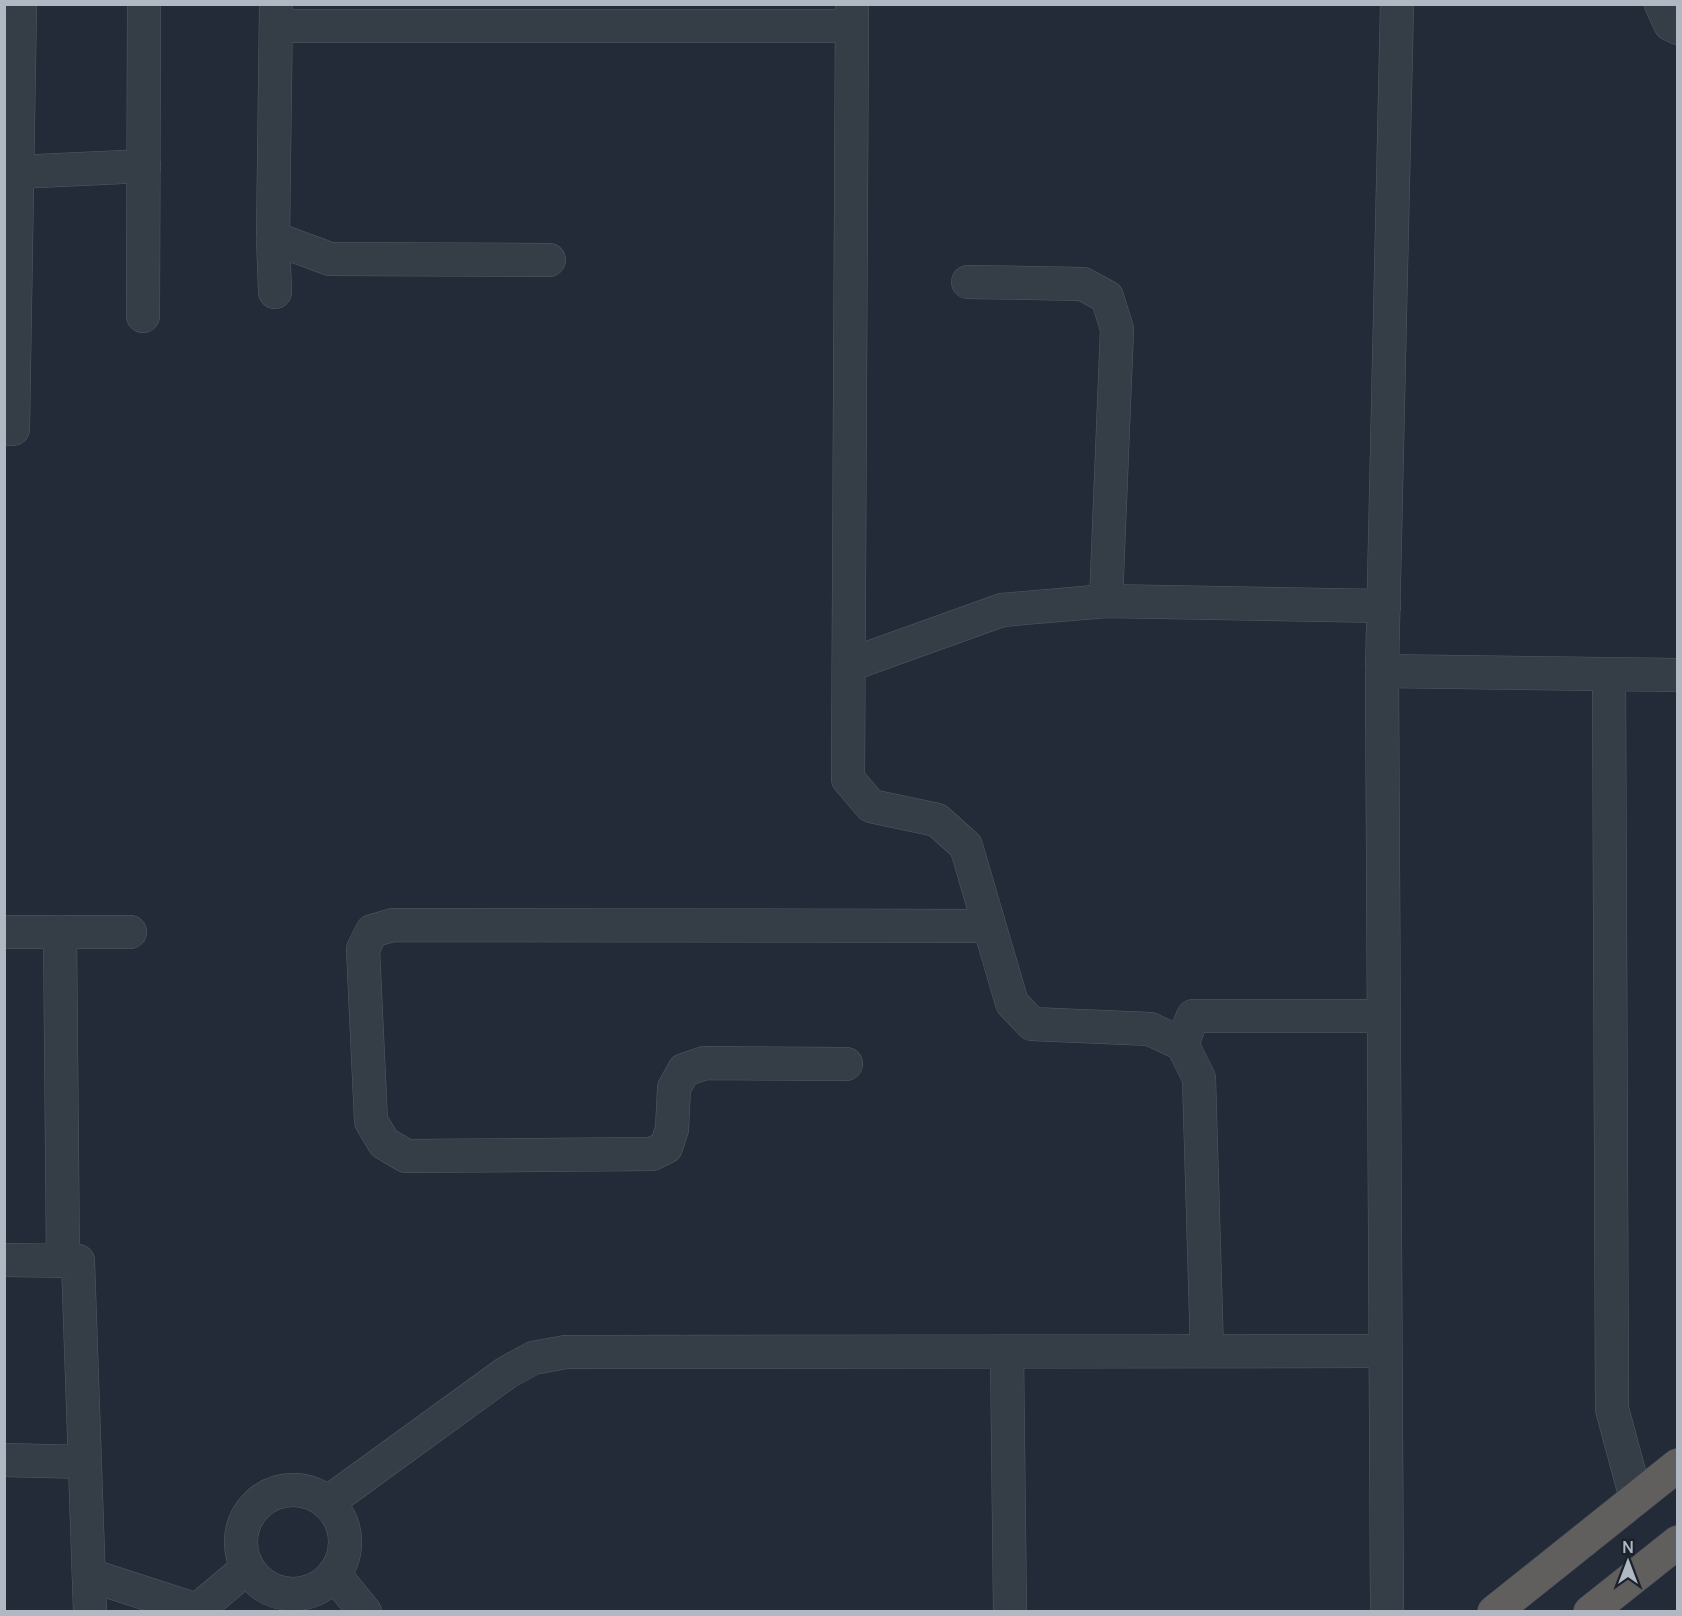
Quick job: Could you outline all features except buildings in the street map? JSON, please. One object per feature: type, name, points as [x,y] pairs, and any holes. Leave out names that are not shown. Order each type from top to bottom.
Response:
[{"type":"highway","points":[[1494,1611],[1677,1465]]},
{"type":"highway","points":[[1590,1611],[1677,1542]]},
{"type":"street","points":[[4,429],[13,429],[20,4]]},
{"type":"street","points":[[143,316],[144,4]]},
{"type":"street","points":[[1387,1611],[1382,671],[1397,4]]},
{"type":"street","points":[[1662,4],[1670,24],[1677,28]]},
{"type":"street","points":[[275,292],[273,238],[276,15],[852,15],[848,779],[871,806],[937,820],[966,846],[1012,1003],[1032,1024],[1150,1029],[1182,1044],[1199,1078],[1207,1351]]},
{"type":"street","points":[[17,172],[144,166]]},
{"type":"street","points":[[273,238],[330,259],[549,260]]},
{"type":"street","points":[[968,282],[1083,284],[1107,297],[1117,328],[1106,601]]},
{"type":"street","points":[[849,665],[1002,610],[1106,601],[1384,606]]},
{"type":"street","points":[[1382,671],[1677,675]]},
{"type":"street","points":[[1609,674],[1612,1409],[1636,1498]]},
{"type":"street","points":[[846,1064],[705,1063],[684,1070],[674,1088],[672,1129],[666,1147],[652,1154],[406,1156],[384,1143],[371,1121],[363,949],[372,931],[393,925],[988,926]]},
{"type":"street","points":[[4,932],[130,932]]},
{"type":"street","points":[[60,932],[63,1261]]},
{"type":"street","points":[[1182,1044],[1193,1016],[1384,1016]]},
{"type":"street","points":[[4,1260],[78,1261],[90,1611]]},
{"type":"street","points":[[327,1503],[506,1372],[532,1358],[566,1352],[1384,1351]]},
{"type":"street","points":[[1007,1352],[1010,1611]]},
{"type":"street","points":[[4,1460],[86,1462]]},
{"type":"street","points":[[288,1490],[309,1492],[327,1503],[339,1519],[345,1537],[344,1556],[334,1574],[321,1586],[310,1603],[262,1585],[247,1568],[240,1549],[242,1528],[252,1509],[268,1496],[288,1490]]},
{"type":"street","points":[[89,1575],[196,1611],[247,1568]]},
{"type":"street","points":[[334,1574],[365,1611]]}]
